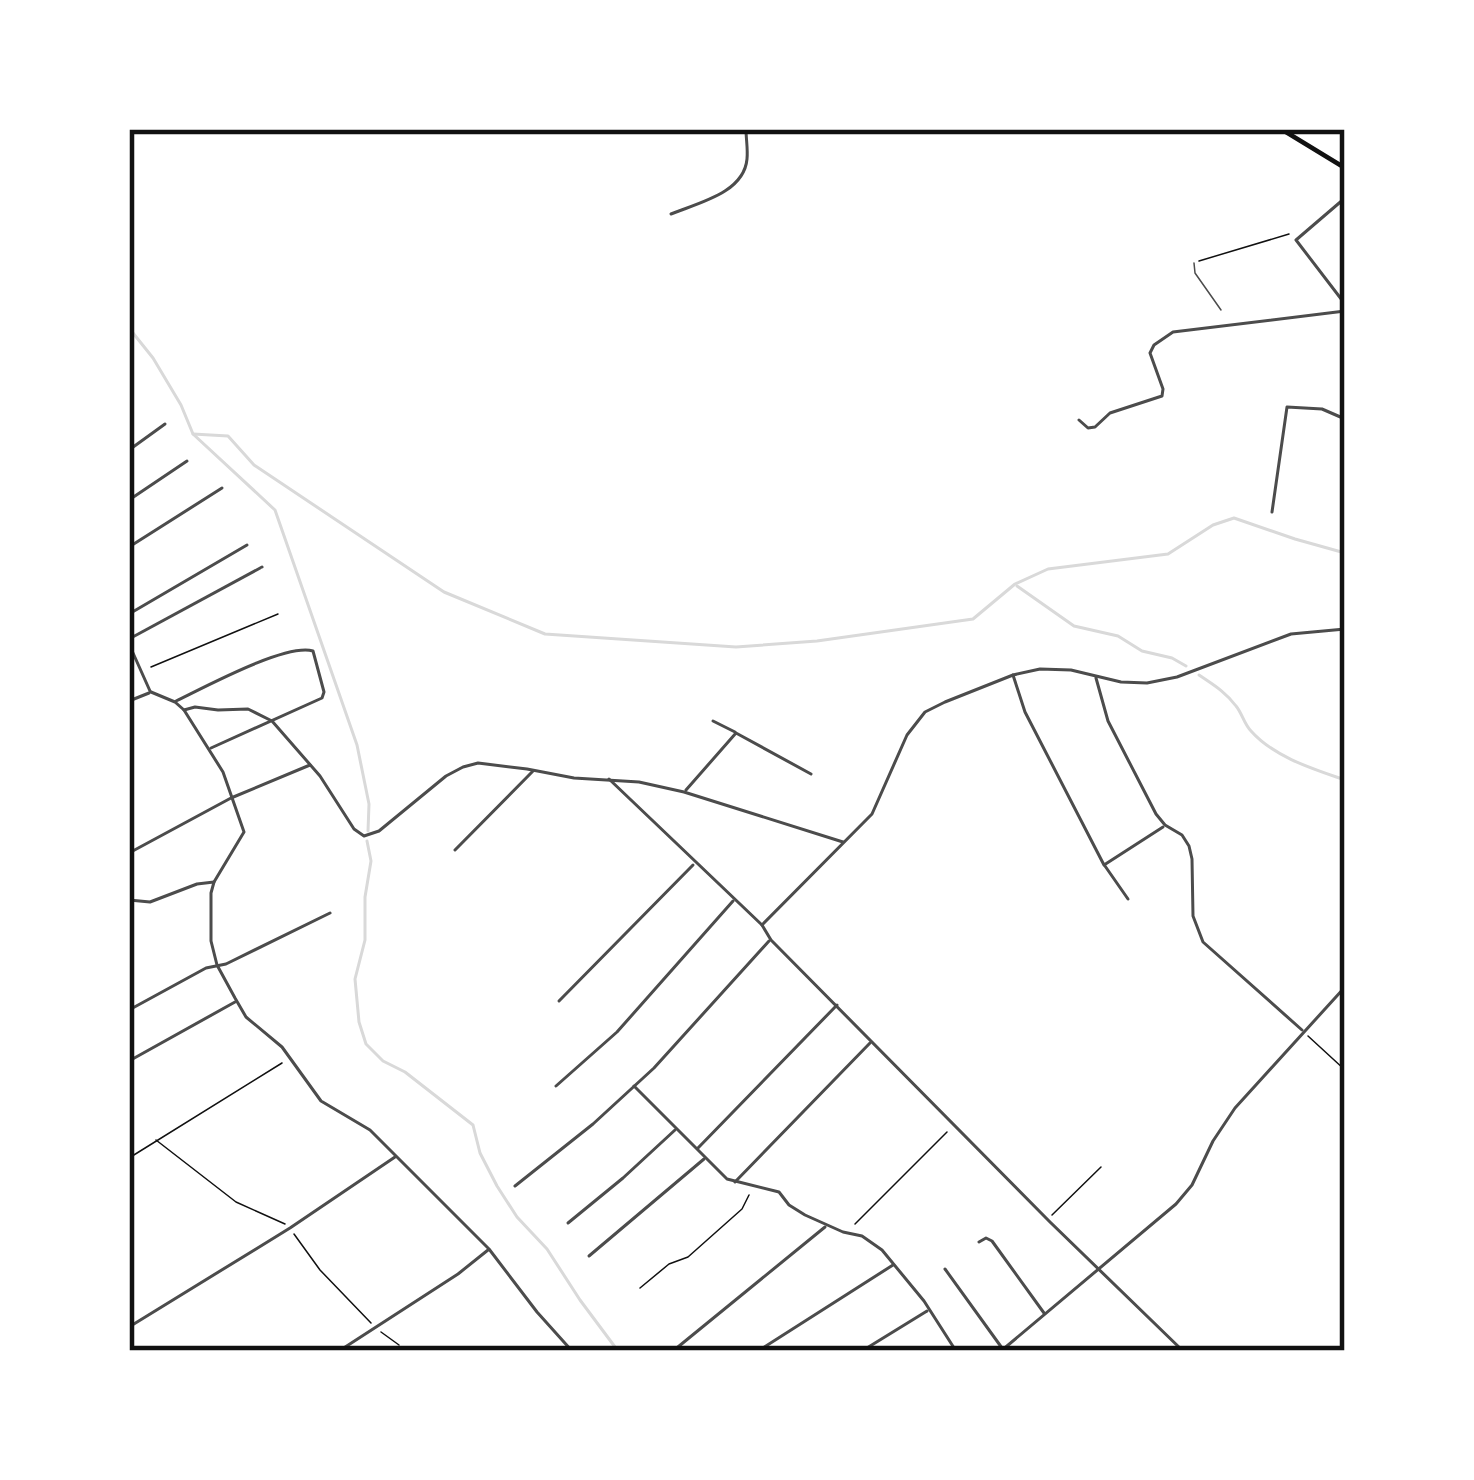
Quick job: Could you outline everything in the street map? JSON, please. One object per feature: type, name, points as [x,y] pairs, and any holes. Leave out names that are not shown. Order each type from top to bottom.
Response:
[{"type":"main road","points":[[1281,129],[1345,168]]},
{"type":"street","points":[[670,214],[722,192],[742,177],[747,161],[746,129]]},
{"type":"street","points":[[1079,420],[1088,428],[1095,427],[1110,413],[1162,396],[1150,352],[1173,332],[1345,308],[1297,243],[1298,237],[1345,198]]},
{"type":"street","points":[[1272,512],[1287,407],[1345,418]]},
{"type":"street","points":[[129,450],[165,424]]},
{"type":"street","points":[[129,500],[187,461]]},
{"type":"street","points":[[129,547],[222,488]]},
{"type":"street","points":[[129,614],[247,545]]},
{"type":"street","points":[[262,567],[129,642],[151,692],[184,710],[210,749],[244,832],[214,882],[212,941],[220,965],[246,1016],[291,1058],[322,1101],[370,1130],[489,1249],[572,1351]]},
{"type":"street","points":[[761,926],[876,808],[893,762],[918,718],[945,702],[1012,675],[1056,670],[1147,683],[1177,677],[1291,634],[1345,629]]},
{"type":"street","points":[[175,702],[249,666],[302,648],[314,652],[324,696],[210,749]]},
{"type":"street","points":[[1012,675],[1025,712],[1104,865],[1128,898]]},
{"type":"street","points":[[1096,676],[1108,721],[1165,825],[1189,845],[1193,916],[1203,942],[1304,1031]]},
{"type":"street","points":[[129,701],[151,692]]},
{"type":"street","points":[[184,710],[248,709],[272,721],[311,764],[360,835],[379,831],[463,766],[497,764],[685,792],[843,842]]},
{"type":"street","points":[[713,721],[811,773]]},
{"type":"street","points":[[685,792],[736,733]]},
{"type":"street","points":[[129,854],[231,798],[311,764]]},
{"type":"street","points":[[455,850],[535,770]]},
{"type":"street","points":[[609,778],[1183,1351]]},
{"type":"street","points":[[1104,865],[1165,825]]},
{"type":"street","points":[[559,1001],[695,864]]},
{"type":"street","points":[[129,900],[150,902],[214,882]]},
{"type":"street","points":[[556,1086],[617,1032],[734,901]]},
{"type":"street","points":[[129,1010],[206,968],[330,913]]},
{"type":"street","points":[[515,1186],[634,1086],[771,940]]},
{"type":"street","points":[[945,1269],[1002,1350],[1176,1204],[1192,1185],[1235,1108],[1345,987]]},
{"type":"street","points":[[129,1061],[237,1002]]},
{"type":"street","points":[[696,1149],[837,1006]]},
{"type":"street","points":[[735,1181],[872,1042]]},
{"type":"street","points":[[634,1086],[728,1179],[778,1192],[826,1226],[862,1236],[882,1250],[956,1351]]},
{"type":"street","points":[[568,1223],[677,1129]]},
{"type":"street","points":[[129,1327],[290,1228],[394,1157]]},
{"type":"street","points":[[589,1256],[705,1158]]},
{"type":"street","points":[[673,1351],[826,1226]]},
{"type":"street","points":[[979,1242],[992,1241],[1046,1314]]},
{"type":"street","points":[[339,1351],[489,1249]]},
{"type":"street","points":[[758,1351],[895,1264]]},
{"type":"street","points":[[862,1351],[929,1309]]},
{"type":"lane","points":[[1194,263],[1221,310]]},
{"type":"path","points":[[1194,263],[1285,234],[1298,237]]},
{"type":"path","points":[[142,671],[278,614]]},
{"type":"path","points":[[1304,1031],[1345,1070]]},
{"type":"path","points":[[129,1158],[291,1058]]},
{"type":"path","points":[[847,1233],[954,1125]]},
{"type":"path","points":[[156,1140],[236,1202],[290,1228],[320,1270],[403,1350]]},
{"type":"path","points":[[1047,1219],[1101,1168]]},
{"type":"path","points":[[640,1288],[655,1273],[688,1257],[742,1209],[751,1186]]},
{"type":"waterway","points":[[129,328],[153,358],[193,434],[275,510],[357,745],[369,804],[368,831]]},
{"type":"waterway","points":[[193,434],[228,436],[254,465],[444,592],[545,634],[736,647],[973,619],[1015,584],[1048,569],[1168,554],[1213,525],[1234,518],[1345,553]]},
{"type":"waterway","points":[[1017,586],[1074,626],[1118,636],[1142,651],[1186,666]]},
{"type":"waterway","points":[[1199,675],[1228,697],[1249,728],[1271,748],[1345,780]]},
{"type":"waterway","points":[[367,841],[371,861],[365,940],[355,979],[366,1044],[473,1125],[480,1153],[497,1186],[618,1351]]}]
